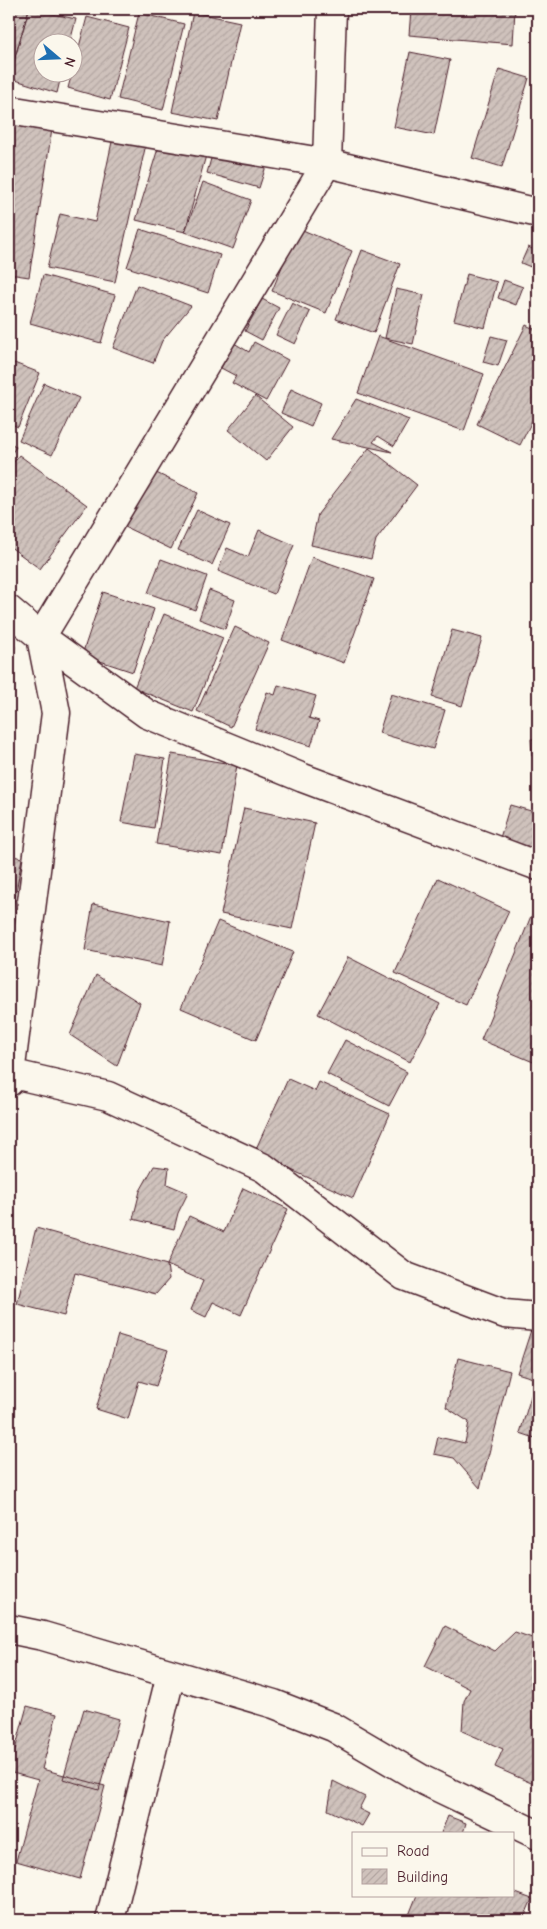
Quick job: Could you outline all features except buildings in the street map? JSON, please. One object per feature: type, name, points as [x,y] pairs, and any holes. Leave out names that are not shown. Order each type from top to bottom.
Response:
[{"type":"street","points":[[9,1082],[56,713],[41,637],[327,163],[332,9]]},
{"type":"street","points":[[9,110],[327,163],[538,213]]},
{"type":"street","points":[[9,610],[41,637],[147,714],[303,778],[538,866]]},
{"type":"street","points":[[9,1073],[108,1096],[264,1168],[404,1276],[505,1314],[538,1317]]},
{"type":"street","points":[[9,1629],[43,1636],[274,1704],[333,1727],[425,1781],[538,1835]]},
{"type":"street","points":[[110,1920],[171,1674]]}]
